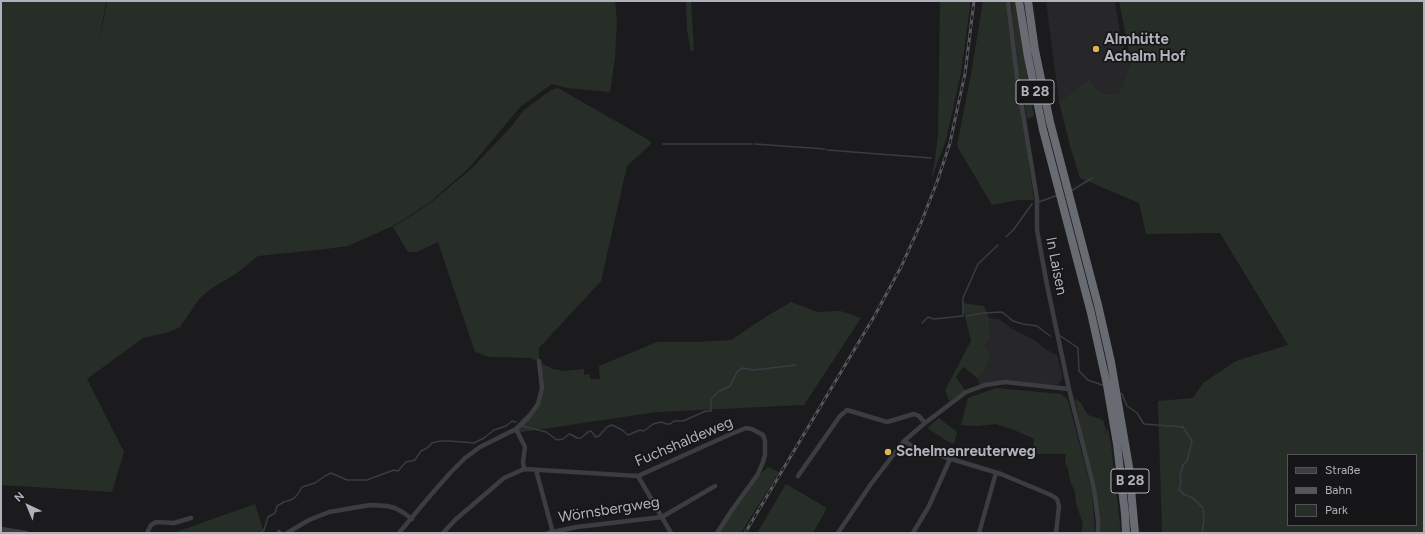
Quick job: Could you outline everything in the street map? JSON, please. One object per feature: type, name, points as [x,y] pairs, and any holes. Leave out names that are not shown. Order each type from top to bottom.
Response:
[{"type":"highway","name":"B 28","points":[[1019,1],[1037,101],[1056,181],[1068,210],[1098,305],[1111,362],[1119,430],[1126,533]]},
{"type":"highway","name":"B 28","points":[[1028,1],[1035,50],[1064,179],[1068,210],[1103,364],[1129,467],[1135,533]]},
{"type":"street","name":"In Laisen","points":[[1008,1],[1017,77],[1037,199],[1037,230],[1046,285],[1069,389],[1094,489],[1098,533]]},
{"type":"street","points":[[399,533],[450,472],[465,458],[480,447],[516,429],[529,417],[538,404],[542,388],[539,361]]},
{"type":"street","points":[[838,533],[904,441],[924,423],[966,392],[985,385],[1005,382],[1069,389]]},
{"type":"street","points":[[798,476],[840,416],[848,410],[887,422],[914,414],[919,416],[924,423]]},
{"type":"street","name":"Fuchshaldeweg","points":[[443,533],[455,520],[504,478],[524,469],[638,476],[731,434],[746,428],[752,429],[763,435],[766,441],[765,455],[758,474],[717,533]]},
{"type":"street","points":[[516,429],[525,446],[523,462],[524,469]]},
{"type":"street","points":[[904,441],[915,448],[996,473],[1051,495],[1057,499],[1059,506],[1056,533]]},
{"type":"street","points":[[913,533],[930,506],[950,460]]},
{"type":"street","points":[[536,470],[552,532]]},
{"type":"street","points":[[979,533],[996,473]]},
{"type":"street","points":[[638,476],[671,533]]},
{"type":"street","name":"Wörnsbergweg","points":[[552,532],[577,527],[662,517],[716,486]]},
{"type":"street","points":[[287,533],[309,520],[329,512],[370,505],[395,508],[412,519]]},
{"type":"street","points":[[147,533],[151,525],[156,522],[174,523],[191,518]]},
{"type":"street","points":[[1,529],[26,533]]},
{"type":"shaded area","points":[[1046,1],[1115,1],[1121,40],[1131,63],[1119,93],[1106,94],[1095,89],[1090,79],[1059,102]]},
{"type":"shaded area","points":[[989,318],[999,319],[1011,328],[1036,341],[1045,349],[1057,355],[1063,378],[1056,386],[1005,380],[980,385],[977,378],[982,374],[985,346],[990,337]]},
{"type":"green space","points":[[1,1],[106,1],[97,53],[107,1],[615,1],[617,21],[615,58],[610,92],[567,88],[552,84],[521,106],[470,167],[428,204],[393,226],[348,246],[258,256],[237,273],[209,290],[199,299],[180,327],[169,332],[143,338],[87,379],[124,452],[112,492],[1,485]]},
{"type":"green space","points":[[686,1],[691,1],[694,50],[691,52],[687,29]]},
{"type":"green space","points":[[940,1],[970,1],[970,7],[961,73],[946,140],[931,180],[938,134]]},
{"type":"green space","points":[[983,1],[1007,1],[1016,77],[1034,200],[1018,200],[992,205],[957,146]]},
{"type":"green space","points":[[1011,1],[1015,1],[1034,116],[1027,119],[1019,76]]},
{"type":"green space","points":[[1119,1],[1424,1],[1424,533],[1162,533],[1158,401],[1193,398],[1203,383],[1236,361],[1288,345],[1220,233],[1146,234],[1139,203],[1080,178],[1059,102],[1090,79],[1095,89],[1106,94],[1119,93],[1131,63]]},
{"type":"green space","points":[[558,88],[647,139],[651,142],[651,144],[627,166],[601,281],[539,348],[539,361],[530,358],[489,357],[475,352],[438,242],[417,252],[408,252],[393,227],[428,205],[471,169],[510,128],[524,110],[551,90]]},
{"type":"green space","points":[[791,302],[817,312],[840,311],[861,318],[804,405],[657,412],[502,435],[513,429],[535,405],[540,392],[539,362],[553,369],[564,371],[584,369],[584,375],[590,374],[590,379],[600,379],[599,366],[657,342],[731,340]]},
{"type":"green space","points":[[962,303],[984,306],[989,318],[990,337],[985,346],[991,356],[982,374],[977,378],[964,367],[958,373],[956,377],[966,392],[949,401],[945,390],[971,341]]},
{"type":"green space","points":[[996,388],[1061,394],[1068,400],[1092,492],[1095,533],[1081,533],[1083,524],[1076,503],[1075,492],[1065,463],[1066,454],[1032,454],[1034,439],[996,424],[977,426],[961,425],[968,398]]},
{"type":"green space","points":[[1075,398],[1080,402],[1088,415],[1103,420],[1106,430],[1102,436],[1108,429],[1121,533],[1099,533]]},
{"type":"green space","points":[[939,418],[957,432],[954,444],[927,428]]},
{"type":"green space","points":[[768,467],[779,472],[741,533],[718,533],[759,475]]},
{"type":"green space","points":[[786,484],[827,508],[813,533],[757,533]]},
{"type":"green space","points":[[255,504],[263,529],[256,533],[157,533],[176,532]]},
{"type":"waterway","points":[[663,144],[752,144]]},
{"type":"waterway","points":[[755,144],[825,149]]},
{"type":"waterway","points":[[827,150],[931,158]]},
{"type":"waterway","points":[[1071,191],[1092,178]]},
{"type":"waterway","points":[[1039,202],[1058,195]]},
{"type":"waterway","points":[[1006,237],[1014,229],[1032,204]]},
{"type":"waterway","points":[[922,323],[928,317],[934,319],[963,316],[963,298],[978,264],[998,245]]},
{"type":"waterway","points":[[967,316],[1002,312],[1013,321],[1037,326],[1050,336]]},
{"type":"waterway","points":[[1059,335],[1078,348],[1079,371],[1088,380],[1105,386]]},
{"type":"waterway","points":[[523,426],[546,432],[557,440],[563,439],[569,434],[577,438],[581,438],[591,431],[596,437],[599,436],[607,427],[612,425],[628,435],[640,430],[644,431],[653,424],[661,422],[670,424],[674,421],[683,421],[706,411],[711,411],[711,399],[719,391],[730,386],[737,372],[742,368],[754,370],[796,365]]},
{"type":"waterway","points":[[1119,393],[1122,394],[1127,406],[1137,413],[1144,424],[1183,427],[1192,441],[1187,461],[1183,465],[1180,476],[1181,482],[1179,489],[1183,494],[1193,498],[1203,508],[1204,519],[1202,533]]},
{"type":"waterway","points":[[259,533],[264,530],[268,517],[275,513],[277,506],[293,499],[302,487],[315,483],[331,473],[347,480],[367,480],[394,470],[398,471],[406,462],[415,460],[421,451],[432,443],[440,441],[474,443],[484,438],[494,430],[506,426],[512,421],[516,422]]},
{"type":"railway","points":[[745,533],[875,315],[901,267],[921,223],[950,143],[965,74],[974,1]]},
{"type":"place","name":"Almhütte Achalm Hof","points":[[1096,49]]},
{"type":"place","name":"Schelmenreuterweg","points":[[888,452]]}]
